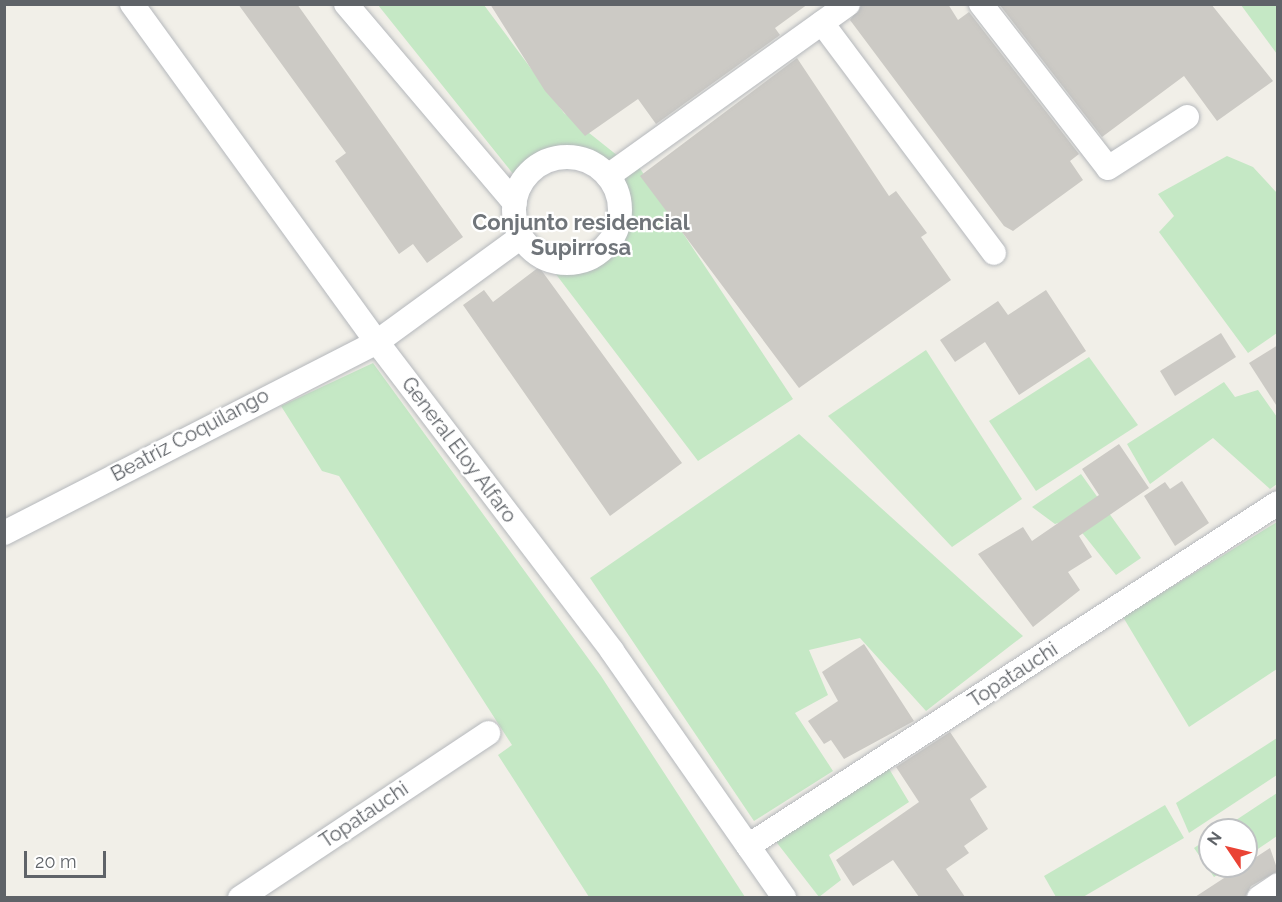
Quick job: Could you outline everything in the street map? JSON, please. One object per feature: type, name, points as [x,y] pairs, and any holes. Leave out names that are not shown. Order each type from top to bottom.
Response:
[{"type":"street","name":"General Eloy Alfaro","points":[[132,4],[376,342],[612,651],[783,897]]},
{"type":"street","points":[[346,4],[514,203],[521,237],[532,250],[564,263],[597,253],[618,226],[617,191],[608,176],[587,161],[562,157],[530,172],[514,203]]},
{"type":"street","points":[[608,176],[848,4]]},
{"type":"street","points":[[981,4],[1107,168],[1187,117]]},
{"type":"street","points":[[822,23],[994,254]]},
{"type":"street","name":"Beatriz Coquilango","points":[[4,533],[376,342],[521,237]]},
{"type":"street","name":"Topatauchi","points":[[748,846],[1278,503]]},
{"type":"street","name":"Topatauchi","points":[[240,897],[488,733]]},
{"type":"street","points":[[1259,897],[1278,885]]},
{"type":"green space","points":[[378,5],[484,5],[564,113],[618,156],[608,163],[591,151],[558,145],[531,158],[514,175]]},
{"type":"green space","points":[[1241,5],[1277,5],[1277,54]]},
{"type":"green space","points":[[1227,156],[1253,167],[1277,193],[1277,333],[1248,353],[1159,232],[1174,216],[1158,194]]},
{"type":"green space","points":[[639,167],[793,399],[698,461],[555,273],[583,273],[618,248],[630,216],[621,179]]},
{"type":"green space","points":[[926,350],[1022,499],[952,547],[828,416]]},
{"type":"green space","points":[[1089,357],[1138,425],[1036,491],[989,421]]},
{"type":"green space","points":[[373,363],[601,676],[745,897],[589,897],[498,755],[512,745],[339,476],[322,471],[281,406]]},
{"type":"green space","points":[[1224,382],[1235,397],[1258,390],[1277,417],[1277,484],[1270,489],[1213,438],[1150,484],[1127,444]]},
{"type":"green space","points":[[799,434],[1023,636],[926,711],[860,638],[809,650],[828,695],[795,713],[833,771],[754,821],[590,578]]},
{"type":"green space","points":[[1081,474],[1141,558],[1116,575],[1071,519],[1055,524],[1032,507]]},
{"type":"green space","points":[[1277,522],[1277,669],[1189,727],[1123,617]]},
{"type":"green space","points":[[1277,738],[1277,775],[1212,818],[1198,818],[1198,827],[1189,833],[1176,803]]},
{"type":"green space","points":[[888,767],[909,802],[829,855],[841,880],[819,897],[774,839]]},
{"type":"green space","points":[[1277,793],[1277,836],[1258,849],[1258,818],[1239,818]]},
{"type":"green space","points":[[1165,805],[1184,838],[1083,897],[1056,897],[1044,876]]},
{"type":"building","points":[[238,4],[297,4],[463,237],[427,263],[413,244],[399,254],[335,161],[346,153]]},
{"type":"building","points":[[490,4],[808,4],[775,28],[780,35],[656,124],[638,99],[585,136],[545,91]]},
{"type":"building","points":[[862,4],[948,4],[958,20],[969,12],[1079,154],[1070,161],[1083,180],[1013,231],[1004,226],[850,20]]},
{"type":"building","points":[[999,4],[1211,4],[1273,81],[1217,121],[1184,76],[1102,137]]},
{"type":"building","points":[[797,58],[889,196],[896,191],[927,233],[921,237],[951,280],[799,388],[640,176]]},
{"type":"building","points":[[539,267],[682,463],[610,516],[463,305],[484,290],[493,302]]},
{"type":"building","points":[[1046,290],[1086,351],[1019,395],[985,342],[955,362],[940,340],[998,301],[1008,315]]},
{"type":"building","points":[[1221,333],[1236,357],[1175,396],[1160,371]]},
{"type":"building","points":[[1278,345],[1278,408],[1249,363]]},
{"type":"building","points":[[1119,444],[1149,488],[1079,536],[1092,557],[1068,572],[1080,590],[1033,627],[978,554],[1023,527],[1032,541],[1099,495],[1082,469]]},
{"type":"building","points":[[1182,481],[1209,523],[1175,546],[1144,496],[1165,482],[1170,489]]},
{"type":"building","points":[[864,644],[914,721],[844,759],[831,740],[824,744],[808,721],[838,701],[822,672]]},
{"type":"building","points":[[950,732],[987,787],[970,799],[988,829],[964,846],[969,853],[946,869],[965,897],[919,897],[893,860],[853,886],[836,860],[919,802],[896,767]]},
{"type":"building","points":[[1270,848],[1278,871],[1251,886],[1245,897],[1195,897],[1224,878],[1258,878],[1258,856]]},
{"type":"district","name":"Conjunto residencial Supirrosa","points":[[581,234]]}]
